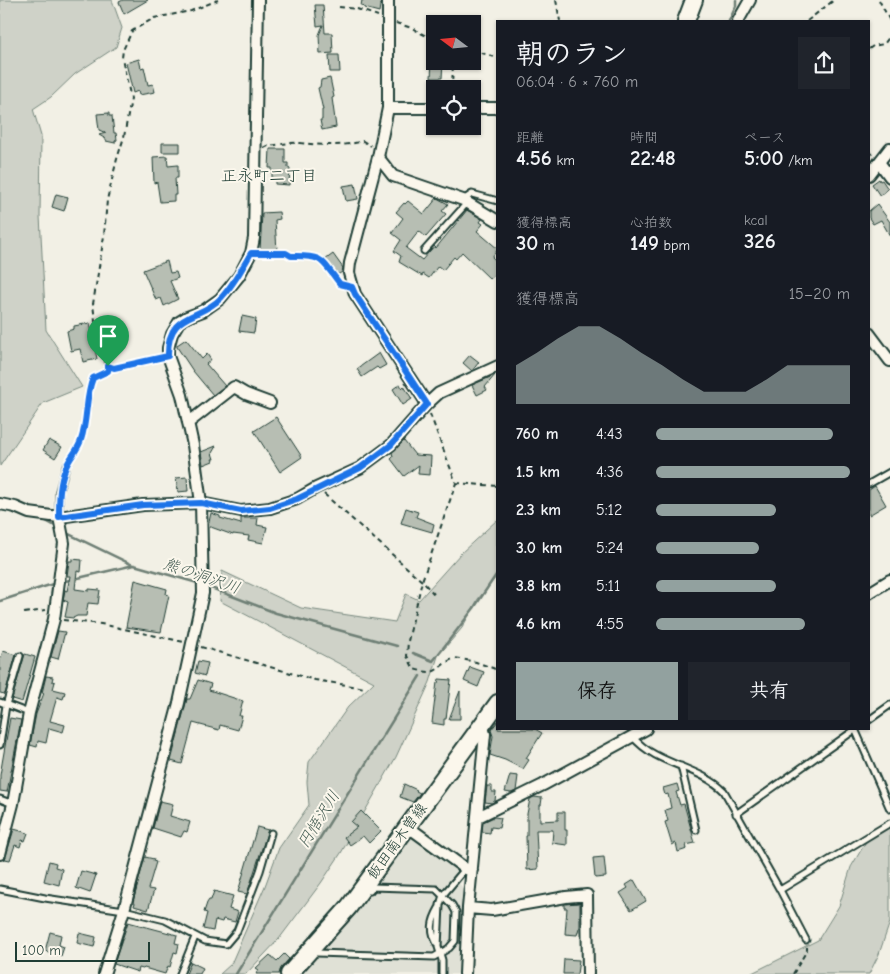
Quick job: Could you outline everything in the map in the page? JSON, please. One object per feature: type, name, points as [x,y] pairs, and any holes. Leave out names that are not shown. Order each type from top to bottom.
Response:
[{"type":"main road","points":[[686,20],[694,0]]},
{"type":"main road","name":"飯田南木曽線","points":[[289,974],[348,908],[496,706]]},
{"type":"street","points":[[104,974],[124,910],[179,703],[203,592],[201,503],[193,445],[182,395],[168,356],[168,348],[180,322],[220,300],[239,276],[251,253],[254,238],[258,0]]},
{"type":"street","points":[[388,0],[388,108],[378,157],[349,273],[355,294],[427,404]]},
{"type":"street","points":[[739,20],[750,0]]},
{"type":"street","points":[[388,108],[426,108]]},
{"type":"street","points":[[481,108],[496,108]]},
{"type":"street","points":[[870,174],[890,148]]},
{"type":"street","points":[[378,157],[392,176],[465,201],[496,220]]},
{"type":"street","points":[[879,162],[890,177]]},
{"type":"street","points":[[870,334],[890,361]]},
{"type":"street","points":[[0,504],[15,507],[29,513],[59,517],[143,505],[201,503],[241,511],[270,508],[297,499],[360,468],[391,445],[439,393],[496,367]]},
{"type":"street","points":[[188,422],[234,387],[246,394],[270,403]]},
{"type":"street","points":[[0,854],[13,804],[29,712],[54,619],[64,542],[59,517]]},
{"type":"street","points":[[870,591],[890,580]]},
{"type":"street","points":[[465,974],[469,869],[478,817],[485,734],[482,724]]},
{"type":"street","points":[[478,817],[543,785],[633,733]]},
{"type":"street","points":[[407,826],[469,869]]},
{"type":"street","points":[[468,908],[492,910],[587,895],[588,974]]},
{"type":"lane","points":[[424,251],[472,194],[496,200]]},
{"type":"lane","points":[[59,517],[59,491],[66,466]]},
{"type":"lane","points":[[870,483],[890,472]]},
{"type":"lane","points":[[0,745],[6,704],[20,656]]},
{"type":"lane","points":[[0,702],[29,712]]},
{"type":"lane","points":[[870,719],[890,705]]},
{"type":"lane","points":[[736,814],[854,730]]},
{"type":"lane","points":[[855,730],[890,809]]},
{"type":"lane","points":[[633,733],[641,747],[715,782],[724,791],[806,940]]},
{"type":"lane","points":[[681,766],[696,830]]},
{"type":"lane","points":[[0,799],[13,804]]},
{"type":"lane","points":[[780,890],[890,823]]},
{"type":"lane","points":[[0,889],[124,910],[165,920],[205,941],[226,944],[237,931],[272,833]]},
{"type":"lane","points":[[442,974],[442,960],[432,934],[433,919],[443,895],[469,869]]},
{"type":"lane","points":[[316,953],[434,957],[449,948],[455,941],[456,912],[452,904],[436,889],[373,887],[368,894]]},
{"type":"lane","points":[[180,974],[195,937]]},
{"type":"lane","points":[[311,960],[322,947]]},
{"type":"path","points":[[66,466],[82,438],[90,386],[93,378],[108,371],[108,366],[97,338],[93,304],[104,236],[107,200],[116,159],[124,137],[131,99],[122,58],[123,50],[132,31],[154,18],[191,11],[218,0]]},
{"type":"path","points":[[556,0],[560,20]]},
{"type":"path","points":[[809,20],[834,0]]},
{"type":"path","points":[[879,0],[890,21]]},
{"type":"path","points":[[870,48],[884,44],[890,36]]},
{"type":"path","points":[[481,53],[496,57]]},
{"type":"path","points":[[255,153],[268,146],[298,142],[308,145],[363,141],[370,145],[378,157]]},
{"type":"path","points":[[251,253],[286,253],[291,256],[310,255],[321,259],[340,284],[352,287]]},
{"type":"path","points":[[108,366],[114,368],[168,356]]},
{"type":"path","points":[[427,404],[456,483],[422,581],[408,641],[407,656],[414,669],[429,673],[434,672],[454,658],[476,662],[496,669]]},
{"type":"path","points":[[456,483],[496,486]]},
{"type":"path","points":[[316,488],[422,581],[434,594]]},
{"type":"path","points":[[24,613],[43,610]]},
{"type":"path","points":[[54,619],[101,624],[192,644],[315,680],[365,688]]},
{"type":"path","points":[[793,974],[807,950],[806,940]]},
{"type":"shaded area","points":[[0,0],[112,0],[122,28],[116,47],[75,74],[51,97],[33,109],[41,136],[40,216],[46,330],[82,387],[43,403],[0,466]]},
{"type":"shaded area","points":[[496,521],[496,577],[478,599],[462,628],[438,656],[430,682],[396,757],[341,853],[279,939],[246,974],[220,974],[231,964],[265,886],[279,848],[309,805],[307,782],[309,762],[348,707],[374,682],[220,601],[222,571],[301,608],[395,622],[406,594],[419,600],[461,553]]},
{"type":"shaded area","points":[[890,822],[890,922],[879,954],[869,974],[750,974],[818,940],[839,906],[851,867],[873,830]]},
{"type":"shaded area","points":[[409,834],[453,862],[459,884],[465,889],[461,974],[295,974]]},
{"type":"building","points":[[123,0],[148,0],[124,14],[119,2]]},
{"type":"building","points":[[362,0],[381,0],[379,12],[361,6]]},
{"type":"building","points":[[315,5],[323,5],[325,33],[332,33],[333,53],[320,54],[319,35],[323,25],[317,26]]},
{"type":"building","points":[[329,55],[339,55],[340,72],[330,72]]},
{"type":"building","points":[[139,59],[141,68],[144,67],[148,85],[153,84],[155,92],[139,95],[138,91],[133,93],[126,63]]},
{"type":"building","points":[[431,70],[442,70],[442,78],[431,78]]},
{"type":"building","points":[[330,78],[334,97],[332,98],[336,127],[322,130],[320,120],[322,120],[323,110],[318,88],[320,87],[321,80]]},
{"type":"building","points":[[109,113],[109,116],[112,116],[114,133],[116,133],[117,140],[115,143],[106,141],[106,139],[99,135],[106,133],[99,130],[97,114]]},
{"type":"building","points":[[162,143],[180,143],[180,152],[162,152]]},
{"type":"building","points":[[270,149],[285,149],[285,163],[288,163],[288,168],[290,168],[289,185],[275,184],[275,180],[272,180],[272,168],[269,168]]},
{"type":"building","points":[[167,156],[168,166],[178,165],[178,178],[175,178],[176,195],[174,195],[174,201],[160,202],[157,182],[154,183],[153,157]]},
{"type":"building","points":[[879,179],[880,181],[882,180],[888,189],[880,196],[872,184]]},
{"type":"building","points":[[355,184],[358,199],[346,201],[343,186]]},
{"type":"building","points":[[56,194],[68,197],[64,211],[52,207]]},
{"type":"building","points":[[437,198],[448,204],[442,211],[446,214],[426,237],[419,231],[406,248],[422,260],[434,246],[436,248],[467,210],[482,219],[480,222],[483,224],[477,231],[496,247],[496,252],[492,257],[496,261],[496,274],[490,279],[462,252],[456,259],[454,257],[443,270],[438,266],[429,278],[423,274],[422,276],[399,262],[401,256],[394,251],[401,240],[392,233],[403,218],[396,212],[408,201],[424,214]]},
{"type":"building","points":[[877,204],[890,222],[890,236],[881,220],[873,224],[870,220],[870,210]]},
{"type":"building","points":[[279,212],[280,219],[275,220],[277,251],[260,251],[262,213]]},
{"type":"building","points":[[333,254],[343,268],[339,274],[334,273],[325,260]]},
{"type":"building","points":[[167,261],[170,273],[176,272],[178,278],[170,281],[178,299],[164,306],[161,298],[156,300],[143,270]]},
{"type":"building","points":[[242,316],[256,319],[254,333],[239,331]]},
{"type":"building","points":[[90,323],[97,359],[83,362],[80,349],[71,351],[67,331],[74,329],[74,326]]},
{"type":"building","points":[[186,339],[202,359],[207,354],[211,360],[206,364],[225,386],[213,395],[193,371],[177,347]]},
{"type":"building","points":[[379,353],[386,365],[379,369],[377,367],[362,377],[357,369]]},
{"type":"building","points":[[470,355],[479,362],[472,371],[463,363]]},
{"type":"building","points":[[495,375],[485,387],[487,390],[477,395],[472,385]]},
{"type":"building","points":[[400,384],[402,388],[404,386],[412,399],[403,405],[393,389]]},
{"type":"building","points":[[276,417],[302,457],[280,472],[254,431]]},
{"type":"building","points":[[49,440],[62,447],[55,458],[43,450]]},
{"type":"building","points":[[404,441],[415,455],[431,456],[430,475],[418,474],[419,465],[404,476],[391,459],[393,457],[392,452]]},
{"type":"building","points":[[216,446],[212,453],[213,461],[203,465],[201,452]]},
{"type":"building","points":[[187,477],[188,491],[178,492],[176,478]]},
{"type":"building","points":[[875,486],[886,505],[870,514],[870,489]]},
{"type":"building","points":[[406,508],[418,512],[416,517],[434,524],[432,532],[401,523]]},
{"type":"building","points":[[211,513],[220,516],[220,518],[241,524],[241,518],[258,518],[257,525],[267,527],[263,543],[248,540],[249,536],[233,535],[208,526]]},
{"type":"building","points":[[72,559],[82,560],[81,572],[77,571],[75,589],[100,590],[98,604],[88,603],[86,616],[73,618],[65,617],[68,602],[63,600],[70,576],[67,576],[69,561],[72,561]]},
{"type":"building","points":[[135,580],[167,589],[166,594],[169,595],[161,632],[126,627]]},
{"type":"building","points":[[58,631],[65,632],[58,659],[51,657]]},
{"type":"building","points":[[3,651],[16,655],[5,694],[0,693],[0,660]]},
{"type":"building","points":[[25,654],[35,657],[22,702],[12,699]]},
{"type":"building","points":[[198,661],[208,663],[205,676],[195,673]]},
{"type":"building","points":[[470,667],[484,672],[478,687],[464,681]]},
{"type":"building","points":[[46,676],[53,677],[52,681],[55,682],[53,689],[65,692],[63,699],[57,697],[50,721],[65,725],[63,732],[49,728],[46,743],[38,741],[37,747],[30,745],[36,714],[44,693],[42,693]]},
{"type":"building","points":[[439,679],[451,680],[444,725],[432,723],[437,682]]},
{"type":"building","points":[[198,680],[211,684],[209,690],[243,701],[239,716],[242,716],[238,730],[220,725],[219,730],[193,723],[182,764],[171,761],[187,699],[190,699]]},
{"type":"building","points":[[460,691],[460,719],[449,719]]},
{"type":"building","points":[[10,718],[21,720],[7,792],[0,791],[0,775]]},
{"type":"building","points":[[496,724],[496,730],[537,730],[542,733],[526,758],[529,760],[523,769],[490,755],[493,736],[491,730]]},
{"type":"building","points":[[510,775],[518,776],[516,791],[511,793],[505,792]]},
{"type":"building","points":[[404,784],[420,793],[413,802],[400,797]]},
{"type":"building","points":[[677,784],[679,791],[676,792],[680,805],[684,804],[695,843],[686,845],[687,849],[678,852],[676,843],[672,845],[665,822],[668,821],[665,810],[671,808],[668,794],[665,795],[663,788]]},
{"type":"building","points":[[487,786],[492,786],[492,792],[496,792],[495,801],[492,803],[485,802]]},
{"type":"building","points":[[534,797],[542,798],[540,821],[558,820],[558,812],[565,812],[567,845],[552,843],[553,830],[536,830],[538,869],[527,870],[527,814],[530,799]]},
{"type":"building","points":[[160,801],[173,804],[170,816],[190,822],[187,832],[184,831],[181,837],[153,828]]},
{"type":"building","points":[[361,811],[381,831],[369,843],[363,836],[350,845],[344,837],[357,827],[351,822]]},
{"type":"building","points":[[494,817],[501,818],[499,828],[491,827],[490,833],[482,832],[483,822]]},
{"type":"building","points":[[257,827],[268,830],[247,894],[238,892]]},
{"type":"building","points":[[14,829],[28,833],[25,841],[22,840],[20,847],[15,845],[10,860],[5,859]]},
{"type":"building","points":[[145,857],[154,859],[153,861],[156,862],[148,889],[154,890],[148,910],[134,906],[135,903],[133,902]]},
{"type":"building","points":[[604,857],[606,877],[595,878],[593,858]]},
{"type":"building","points":[[49,861],[56,863],[55,867],[62,869],[59,885],[44,881]]},
{"type":"building","points":[[81,871],[96,875],[90,893],[76,888]]},
{"type":"building","points":[[634,880],[646,901],[631,910],[620,893],[628,888],[626,885]]},
{"type":"building","points":[[214,891],[233,896],[229,909],[238,912],[235,922],[223,919],[222,922],[215,920],[213,931],[203,929],[207,913],[204,912]]},
{"type":"building","points":[[580,903],[580,928],[577,935],[565,934],[567,908],[564,908],[564,904]]},
{"type":"building","points":[[128,922],[177,935],[175,943],[179,944],[177,953],[174,952],[170,967],[168,966],[165,974],[144,968],[139,968],[138,972],[114,964]]},
{"type":"building","points":[[50,932],[61,935],[59,945],[64,947],[61,956],[45,951]]},
{"type":"building","points":[[79,933],[96,937],[94,947],[77,943]]},
{"type":"building","points":[[284,954],[289,959],[281,968],[279,974],[256,974],[259,970],[256,968],[270,955],[277,961]]},
{"type":"building","points":[[564,959],[579,960],[577,974],[563,974]]},
{"type":"building","points":[[191,962],[203,968],[200,974],[186,974]]},
{"type":"waterway","name":"円悟沢川","points":[[729,20],[736,6],[736,0]]},
{"type":"waterway","points":[[44,520],[55,526]]},
{"type":"waterway","points":[[69,534],[133,565]]},
{"type":"waterway","name":"熊の洞沢川","points":[[61,582],[134,565],[201,584]]},
{"type":"waterway","name":"円悟沢川","points":[[413,653],[433,661],[474,608],[496,575]]},
{"type":"waterway","name":"熊の洞沢川","points":[[0,601],[56,583]]},
{"type":"waterway","name":"熊の洞沢川","points":[[206,586],[276,613],[397,646]]},
{"type":"waterway","name":"円悟沢川","points":[[236,974],[420,676]]},
{"type":"district","name":"正永町二丁目","points":[[269,175]]},
{"type":"route","points":[[251,253],[286,253],[291,256],[310,255],[321,259],[340,284],[352,287],[427,404],[391,445],[360,468],[297,499],[270,508],[241,511],[201,503],[143,505],[59,517],[59,491],[66,466],[82,438],[90,386],[93,378],[108,371],[108,366],[114,368],[168,356],[172,334],[180,322],[220,300],[239,276],[251,253]]}]
